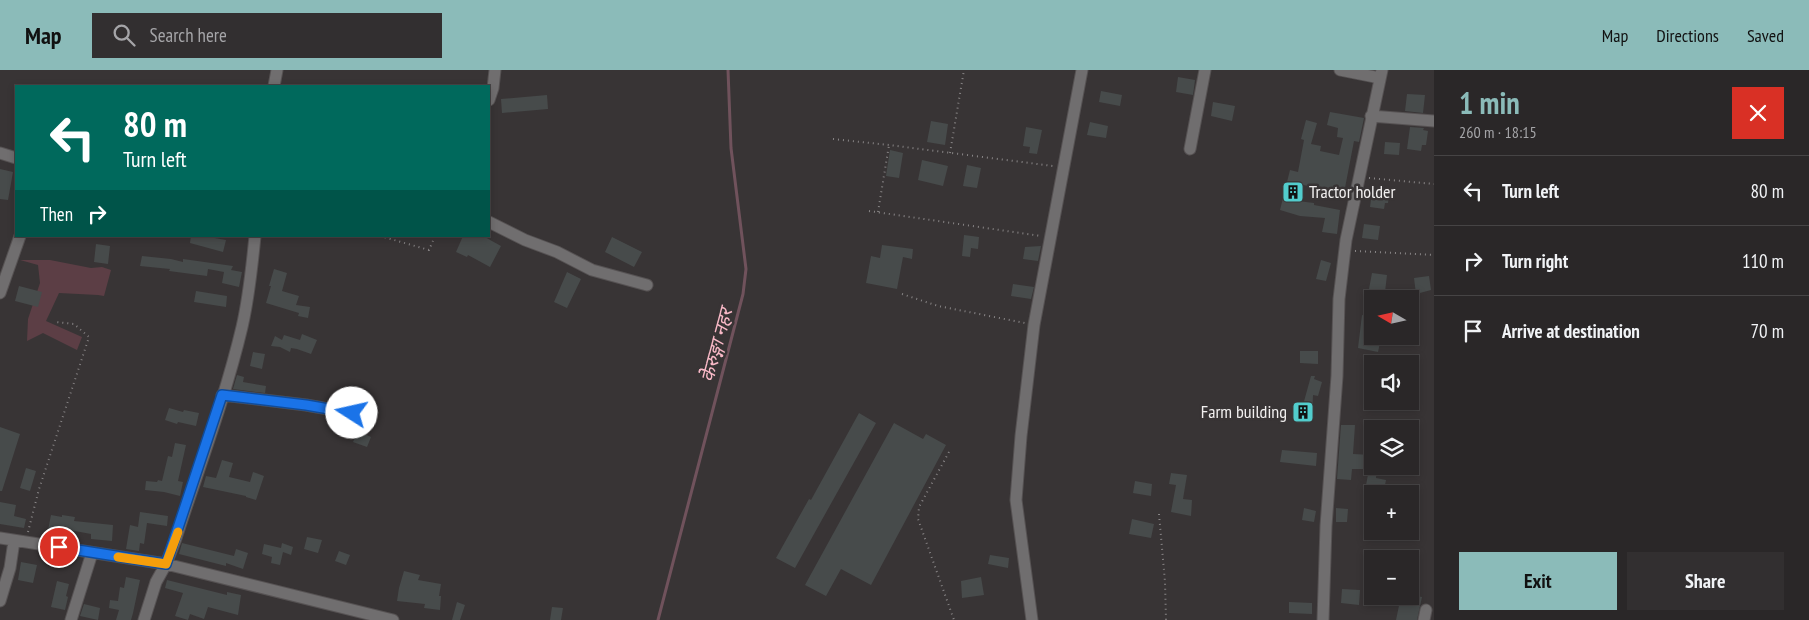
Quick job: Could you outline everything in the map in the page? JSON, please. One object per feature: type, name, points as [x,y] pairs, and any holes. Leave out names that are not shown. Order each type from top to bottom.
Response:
[{"type":"street","points":[[274,85],[277,70]]},
{"type":"street","points":[[490,97],[495,70]]},
{"type":"street","points":[[1032,620],[1016,500],[1021,436],[1034,325],[1082,70]]},
{"type":"street","points":[[1190,149],[1205,70]]},
{"type":"street","points":[[1323,620],[1326,526],[1339,299],[1345,250],[1381,74],[1340,70]]},
{"type":"street","points":[[1371,116],[1434,121]]},
{"type":"street","points":[[0,153],[15,158]]},
{"type":"street","points":[[490,222],[525,240],[557,252],[592,270],[647,285]]},
{"type":"street","points":[[0,293],[20,237]]},
{"type":"street","points":[[144,620],[156,582],[166,564],[222,395],[242,327],[251,280],[255,237]]},
{"type":"street","points":[[222,395],[306,405],[352,413]]},
{"type":"street","points":[[0,538],[166,564],[393,620]]},
{"type":"street","points":[[0,601],[10,568],[14,541]]},
{"type":"street","points":[[71,620],[92,552]]},
{"type":"path","points":[[950,153],[964,70]]},
{"type":"path","points":[[833,139],[1063,168]]},
{"type":"path","points":[[878,212],[889,145]]},
{"type":"path","points":[[1359,177],[1434,184]]},
{"type":"path","points":[[869,211],[1050,238]]},
{"type":"path","points":[[384,237],[429,250],[435,237]]},
{"type":"path","points":[[1345,250],[1434,255]]},
{"type":"path","points":[[902,294],[938,306],[1034,325]]},
{"type":"path","points":[[26,542],[38,490],[89,337],[74,324],[56,322]]},
{"type":"path","points":[[949,452],[920,507],[918,519],[954,620]]},
{"type":"path","points":[[1159,514],[1165,582],[1166,620]]},
{"type":"shaded area","points":[[20,260],[50,260],[91,268],[102,267],[111,270],[104,296],[59,293],[46,321],[82,337],[77,350],[43,333],[27,341],[28,319],[40,283],[38,265]]},
{"type":"building","points":[[1178,77],[1195,80],[1193,95],[1176,92]]},
{"type":"building","points":[[1101,91],[1122,95],[1120,106],[1099,102]]},
{"type":"building","points":[[1407,94],[1425,95],[1423,113],[1405,111]]},
{"type":"building","points":[[547,95],[548,109],[502,113],[501,99]]},
{"type":"building","points":[[1213,102],[1235,106],[1232,121],[1211,116]]},
{"type":"building","points":[[1330,112],[1364,118],[1359,142],[1354,141],[1344,193],[1303,185],[1298,201],[1340,210],[1337,234],[1322,232],[1325,218],[1300,216],[1280,210],[1290,170],[1298,172],[1304,140],[1301,139],[1306,120],[1317,123],[1311,144],[1321,146],[1320,151],[1339,155],[1343,138],[1337,137],[1338,128],[1327,125]]},
{"type":"building","points":[[931,121],[948,124],[945,145],[927,142]]},
{"type":"building","points":[[1090,122],[1108,126],[1106,138],[1087,135]]},
{"type":"building","points":[[1026,127],[1042,130],[1037,154],[1029,153],[1030,147],[1023,146]]},
{"type":"building","points":[[1410,127],[1424,128],[1423,130],[1428,131],[1426,145],[1422,145],[1421,151],[1407,149]]},
{"type":"building","points":[[1385,142],[1400,143],[1399,155],[1384,154]]},
{"type":"building","points":[[890,150],[903,153],[899,178],[886,176]]},
{"type":"building","points":[[922,160],[948,166],[943,186],[918,180]]},
{"type":"building","points":[[967,165],[981,168],[977,188],[963,186]]},
{"type":"building","points":[[0,169],[13,172],[8,200],[0,199]]},
{"type":"building","points":[[1372,192],[1389,194],[1388,203],[1385,203],[1384,209],[1370,207]]},
{"type":"building","points":[[1364,224],[1380,226],[1378,240],[1362,238]]},
{"type":"building","points":[[964,235],[979,237],[978,249],[971,248],[970,257],[962,256]]},
{"type":"building","points":[[191,237],[209,237],[226,240],[223,252],[190,243]]},
{"type":"building","points":[[463,237],[485,237],[501,246],[490,267],[468,255],[467,257],[456,252]]},
{"type":"building","points":[[612,237],[642,252],[634,267],[605,252]]},
{"type":"building","points":[[96,244],[110,246],[108,264],[94,262]]},
{"type":"building","points":[[882,245],[913,249],[912,259],[903,257],[897,289],[866,283],[871,256],[880,258]]},
{"type":"building","points":[[1041,246],[1038,261],[1023,259],[1025,247]]},
{"type":"building","points":[[142,256],[233,266],[231,270],[242,272],[239,287],[222,283],[224,272],[208,269],[207,276],[140,266]]},
{"type":"building","points":[[1321,260],[1331,263],[1326,281],[1316,279]]},
{"type":"building","points":[[274,269],[287,273],[282,291],[299,296],[296,305],[310,307],[308,318],[298,316],[299,313],[266,303]]},
{"type":"building","points":[[567,272],[581,279],[567,308],[554,302]]},
{"type":"building","points":[[1372,273],[1387,275],[1385,290],[1369,289]]},
{"type":"building","points":[[1429,276],[1431,290],[1419,293],[1419,290],[1416,290],[1414,278]]},
{"type":"building","points":[[1013,284],[1034,287],[1031,299],[1011,296]]},
{"type":"building","points":[[19,286],[42,292],[38,307],[15,301]]},
{"type":"building","points":[[196,291],[227,296],[226,307],[194,302]]},
{"type":"building","points":[[1362,315],[1364,315],[1364,345],[1380,345],[1378,352],[1358,348]]},
{"type":"building","points":[[302,334],[317,340],[311,354],[291,348],[290,352],[280,347],[271,346],[275,336],[282,340],[284,335],[300,340]]},
{"type":"building","points":[[1300,351],[1318,351],[1318,364],[1300,363]]},
{"type":"building","points":[[253,352],[265,354],[262,369],[250,366]]},
{"type":"building","points":[[237,375],[244,377],[243,382],[266,386],[265,393],[233,389]]},
{"type":"building","points":[[1311,376],[1315,376],[1314,379],[1322,382],[1318,396],[1313,395],[1312,419],[1293,418],[1294,404],[1303,405]]},
{"type":"building","points":[[169,408],[183,412],[184,410],[199,413],[196,426],[178,422],[177,424],[165,420]]},
{"type":"building","points":[[859,413],[876,423],[795,568],[776,558],[809,499],[811,500]]},
{"type":"building","points":[[894,423],[923,439],[926,434],[946,445],[871,585],[841,569],[826,596],[805,585]]},
{"type":"building","points":[[1341,425],[1355,425],[1353,454],[1364,455],[1364,469],[1352,469],[1351,480],[1337,479]]},
{"type":"building","points":[[0,427],[20,434],[2,491],[0,491]]},
{"type":"building","points":[[358,431],[371,437],[367,447],[353,442]]},
{"type":"building","points":[[175,443],[186,445],[178,481],[183,482],[180,496],[145,490],[146,481],[162,481],[168,456],[172,457]]},
{"type":"building","points":[[1282,450],[1317,453],[1316,466],[1280,462]]},
{"type":"building","points":[[222,460],[233,463],[229,477],[250,482],[253,472],[264,476],[256,500],[246,496],[203,487],[206,476],[216,478]]},
{"type":"building","points":[[26,468],[36,471],[30,491],[20,488]]},
{"type":"building","points":[[1171,473],[1187,475],[1183,499],[1192,500],[1191,516],[1171,512],[1176,485],[1169,484]]},
{"type":"building","points":[[1368,475],[1376,475],[1376,478],[1386,480],[1385,485],[1366,485]]},
{"type":"building","points":[[1135,481],[1152,484],[1151,496],[1133,493]]},
{"type":"building","points":[[0,502],[16,505],[14,516],[26,519],[24,528],[0,524]]},
{"type":"building","points":[[1304,508],[1316,511],[1314,522],[1302,520]]},
{"type":"building","points":[[1336,508],[1348,509],[1347,522],[1336,522]]},
{"type":"building","points":[[140,512],[168,516],[167,526],[147,523],[144,544],[140,543],[139,551],[126,549],[130,525],[138,527]]},
{"type":"building","points":[[51,515],[75,517],[74,521],[113,525],[112,541],[91,539],[91,534],[59,528],[58,532],[48,530]]},
{"type":"building","points":[[1132,519],[1154,524],[1151,538],[1129,534]]},
{"type":"building","points":[[307,537],[322,540],[318,553],[304,549]]},
{"type":"building","points":[[182,543],[234,556],[236,549],[248,553],[243,569],[226,563],[226,566],[179,554]]},
{"type":"building","points":[[282,543],[293,547],[291,555],[283,552],[280,565],[271,563],[272,557],[262,554],[264,544],[281,548]]},
{"type":"building","points":[[339,551],[350,555],[346,565],[335,561]]},
{"type":"building","points":[[990,555],[1009,558],[1008,568],[988,564]]},
{"type":"building","points":[[21,562],[37,565],[33,583],[18,580]]},
{"type":"building","points":[[404,571],[420,575],[418,580],[441,584],[439,596],[441,596],[440,610],[424,608],[425,604],[397,601]]},
{"type":"building","points":[[126,577],[140,580],[133,613],[131,620],[116,620],[119,610],[109,608],[110,600],[118,601],[120,587],[124,588]]},
{"type":"building","points":[[981,577],[984,595],[962,598],[961,581]]},
{"type":"building","points":[[167,580],[227,595],[227,592],[241,595],[238,615],[208,607],[204,619],[190,614],[188,620],[175,616],[183,593],[165,588]]},
{"type":"building","points":[[57,581],[69,584],[65,610],[51,607]]},
{"type":"building","points":[[1342,589],[1360,590],[1359,605],[1341,603]]},
{"type":"building","points":[[1419,596],[1422,597],[1417,620],[1396,620],[1399,605],[1419,605]]},
{"type":"building","points":[[457,602],[465,605],[460,620],[452,620]]},
{"type":"building","points":[[1289,602],[1312,603],[1312,614],[1289,613]]},
{"type":"building","points":[[84,604],[100,608],[98,620],[80,616]]},
{"type":"building","points":[[552,607],[563,608],[561,620],[550,620]]},
{"type":"waterway","name":"केेरुङ्गा नहर","points":[[658,620],[743,294],[746,269],[731,148],[728,70]]},
{"type":"slow traffic","points":[[118,557],[166,564],[178,532]]},
{"type":"place","name":"Tractor holder","points":[[1293,192]]},
{"type":"place","name":"Farm building","points":[[1303,412]]},
{"type":"route","points":[[59,547],[166,564],[222,395],[306,405],[352,413]]}]
